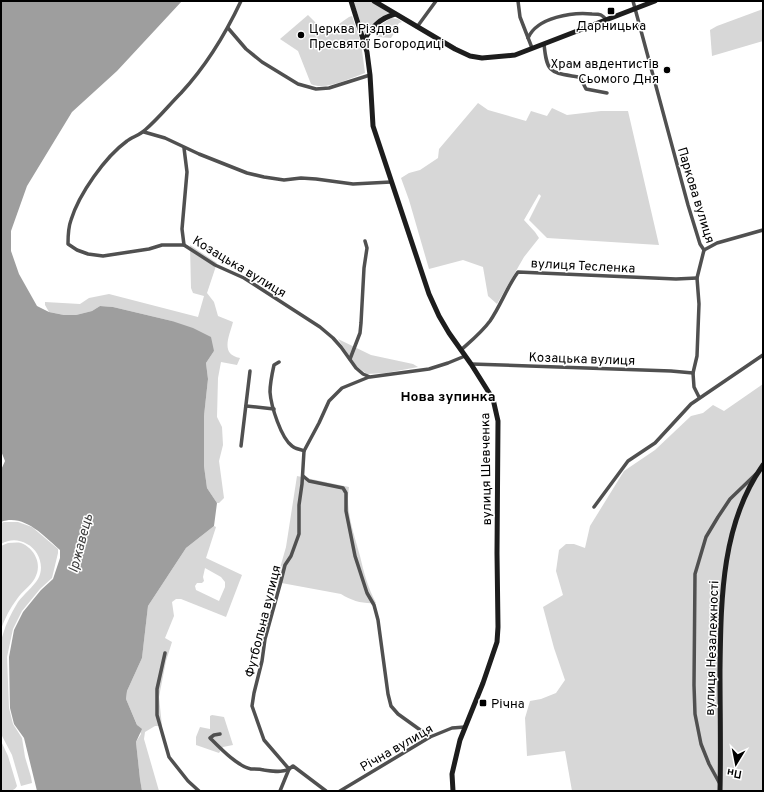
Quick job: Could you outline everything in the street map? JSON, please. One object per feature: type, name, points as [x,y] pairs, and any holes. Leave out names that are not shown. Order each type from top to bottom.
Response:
[{"type":"street","name":"Козацька вулиця","points":[[241,1],[228,28],[211,56],[188,85],[144,132],[127,140],[103,163],[83,195],[71,220],[68,233],[68,244],[77,250],[88,254],[103,256],[149,249],[162,244],[184,244],[216,265],[244,278],[320,327],[333,338],[356,368],[363,374],[370,377]]},
{"type":"street","name":"вулиця Шевченка","points":[[351,1],[364,42],[370,75],[373,126],[429,294],[439,316],[493,400],[498,421],[496,553],[497,642],[477,700],[465,727],[453,765],[453,791]]},
{"type":"street","points":[[374,1],[455,49],[476,57],[492,58],[515,55],[655,1]]},
{"type":"street","points":[[417,27],[436,1]]},
{"type":"street","points":[[518,1],[520,17],[532,48]]},
{"type":"street","name":"Паркова вулиця","points":[[633,1],[688,205],[700,244],[704,250],[697,278],[699,312],[696,356],[693,373],[694,387],[699,398]]},
{"type":"street","points":[[528,38],[530,33],[538,26],[564,15],[583,13],[601,15],[606,20]]},
{"type":"street","points":[[364,42],[370,31],[377,24],[386,17],[395,14]]},
{"type":"street","points":[[228,28],[246,49],[262,62],[298,84],[316,89],[329,88],[366,75],[370,75]]},
{"type":"street","points":[[544,44],[547,65],[554,72],[578,76],[586,88],[607,94]]},
{"type":"street","points":[[144,132],[165,138],[184,148],[247,173],[264,177],[284,180],[301,178],[316,179],[353,184],[391,182]]},
{"type":"street","points":[[184,148],[187,172],[182,229],[184,244]]},
{"type":"street","points":[[704,250],[717,243],[763,230]]},
{"type":"street","points":[[350,359],[360,333],[364,268],[367,248],[365,241]]},
{"type":"street","name":"вулиця Тесленка","points":[[461,350],[489,322],[518,272],[676,279],[697,278]]},
{"type":"street","points":[[594,507],[628,461],[655,443],[687,408],[699,398],[763,355]]},
{"type":"street","points":[[279,362],[274,365],[271,382],[270,393],[274,410],[287,441],[293,448],[304,450],[329,401],[342,388],[370,377],[429,369],[448,364],[465,356]]},
{"type":"street","name":"Козацька вулиця","points":[[471,364],[671,370],[693,373]]},
{"type":"street","points":[[241,446],[250,371]]},
{"type":"street","points":[[246,406],[274,410]]},
{"type":"street","name":"Футбольна вулиця","points":[[289,769],[264,740],[252,706],[262,661],[265,639],[285,565],[293,552],[299,534],[299,505],[303,476],[304,450]]},
{"type":"street","name":"вулиця Незалежності","points":[[720,791],[720,632],[724,578],[730,540],[738,516],[748,491],[763,465]]},
{"type":"street","points":[[720,784],[709,764],[701,744],[695,714],[695,574],[706,538],[718,517],[730,499],[757,473]]},
{"type":"street","points":[[303,476],[309,481],[343,488],[346,493],[346,511],[355,556],[367,593],[374,605],[378,620],[391,706],[398,714],[430,737]]},
{"type":"street","points":[[165,653],[157,689],[157,715],[169,757],[199,791]]},
{"type":"street","name":"Річна вулиця","points":[[340,791],[430,737],[452,728],[465,727]]},
{"type":"street","name":"Футбольна вулиця","points":[[220,734],[214,735],[210,738],[232,758],[250,769],[283,772],[293,766],[326,791]]},
{"type":"street","points":[[280,791],[289,769]]},
{"type":"shaded area","points":[[353,1],[371,1],[389,13],[374,23],[365,35]]},
{"type":"shaded area","points":[[763,9],[763,41],[712,56],[710,30]]},
{"type":"shaded area","points":[[308,15],[326,33],[352,16],[361,43],[365,73],[331,85],[317,86],[311,84],[298,51],[280,39]]},
{"type":"shaded area","points":[[391,18],[398,19],[402,22],[399,23],[391,38],[378,37],[375,32],[379,26]]},
{"type":"shaded area","points":[[478,103],[488,110],[526,121],[531,111],[547,116],[552,108],[567,115],[601,111],[628,111],[659,245],[547,238],[529,220],[541,196],[539,194],[524,220],[539,238],[524,257],[497,304],[488,296],[483,267],[463,260],[429,269],[401,178],[409,173],[420,170],[438,158],[439,149]]},
{"type":"shaded area","points":[[190,245],[217,263],[207,293],[214,302],[218,316],[233,322],[228,339],[228,349],[234,356],[240,358],[237,365],[221,362],[218,378],[217,417],[222,427],[223,445],[219,461],[224,498],[219,503],[217,503],[207,488],[204,466],[204,416],[208,379],[206,363],[214,351],[172,321],[113,307],[100,306],[92,311],[76,315],[64,315],[49,312],[45,305],[45,302],[80,304],[89,298],[109,294],[198,317],[204,296],[193,293],[191,288]]},
{"type":"shaded area","points":[[338,339],[371,355],[413,364],[418,367],[386,373],[367,374],[356,366]]},
{"type":"shaded area","points":[[763,384],[763,791],[572,791],[565,751],[527,756],[525,718],[530,701],[541,699],[556,693],[565,680],[554,648],[543,607],[563,595],[556,571],[559,550],[566,544],[574,544],[585,548],[590,526],[624,471],[655,450],[691,416],[703,413],[713,405],[724,411]]},
{"type":"shaded area","points":[[297,476],[349,487],[348,504],[351,522],[366,580],[376,603],[362,602],[353,600],[341,594],[276,582],[286,547]]},
{"type":"shaded area","points":[[18,522],[32,527],[58,549],[52,578],[40,589],[22,611],[13,629],[7,657],[9,708],[13,724],[22,738],[32,783],[21,786],[12,755],[1,734],[1,642],[15,607],[20,599],[38,579],[41,564],[35,550],[27,544],[14,540],[1,544],[1,523]]},
{"type":"shaded area","points":[[214,526],[216,527],[206,558],[242,575],[226,617],[181,599],[176,599],[172,602],[174,616],[165,638],[172,642],[166,661],[159,697],[162,726],[155,726],[145,732],[144,739],[159,791],[142,791],[136,742],[141,734],[126,699],[127,691],[142,658],[148,606],[186,548]],"holes":[[[205,568],[221,577],[225,582],[225,587],[219,601],[196,590],[195,586],[197,583],[202,583],[204,581],[203,577]]]},
{"type":"shaded area","points":[[8,543],[21,543],[26,545],[36,557],[38,567],[35,578],[14,602],[1,629],[1,546]]},
{"type":"shaded area","points":[[210,716],[224,717],[233,745],[223,747],[219,753],[196,745],[196,737],[200,727],[210,729]]},
{"type":"shaded area","points":[[1,741],[8,756],[17,786],[10,791],[1,791]]},
{"type":"water","name":"Іржавець","points":[[1,1],[182,1],[117,71],[72,112],[27,186],[11,231],[11,251],[19,274],[37,306],[49,312],[64,315],[76,315],[92,311],[100,306],[113,307],[172,321],[193,328],[211,337],[214,351],[206,363],[208,379],[204,416],[204,466],[207,488],[217,503],[214,526],[186,548],[148,606],[142,658],[127,691],[126,699],[137,725],[142,729],[136,742],[142,791],[37,791],[24,738],[14,724],[10,708],[9,657],[14,630],[23,612],[41,590],[53,579],[60,558],[60,550],[41,533],[26,523],[10,520],[1,522],[1,470],[5,461],[1,451]]},
{"type":"place","name":"Дарницька","points":[[611,11]]},
{"type":"place","name":"Церква Різдва Пресвятої Богородиці","points":[[301,35]]},
{"type":"place","name":"Храм авдентистів Сьомого Дня","points":[[667,70]]},
{"type":"place","name":"Річна","points":[[483,703]]},
{"type":"district","name":"Нова зупинка","points":[[448,396]]}]
